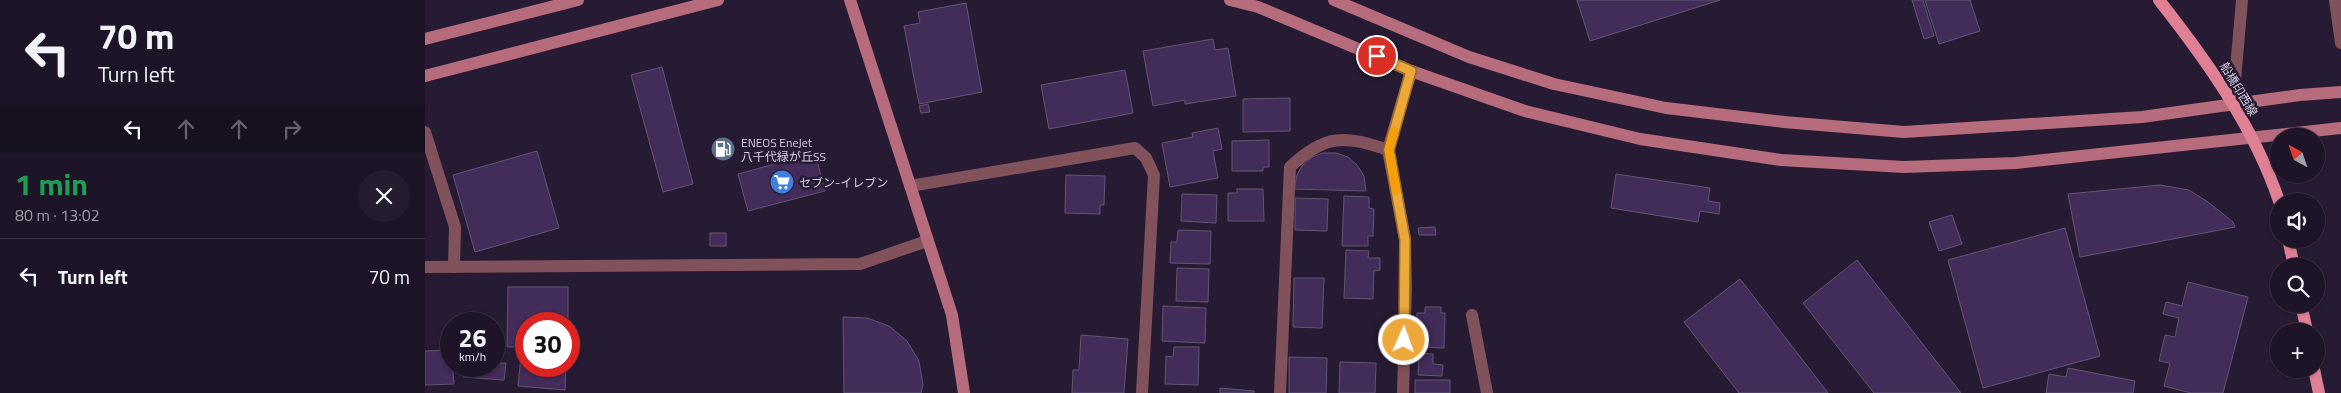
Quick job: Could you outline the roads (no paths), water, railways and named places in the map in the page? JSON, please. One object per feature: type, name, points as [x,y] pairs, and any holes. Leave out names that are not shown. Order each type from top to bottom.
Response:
[{"type":"main road","name":"船橋印西線","points":[[2159,0],[2201,53],[2233,103],[2272,179],[2276,193]]},
{"type":"main road","points":[[2316,378],[2319,393]]},
{"type":"street","points":[[425,39],[578,0]]},
{"type":"street","points":[[425,76],[718,0]]},
{"type":"street","points":[[850,0],[952,315],[964,393]]},
{"type":"street","points":[[1230,0],[1258,7],[1411,71],[1525,111],[1640,139],[1781,160],[1905,167],[2016,163],[2341,128]]},
{"type":"street","points":[[1334,0],[1469,57],[1554,84],[1666,108],[1783,122],[1904,132],[2142,117],[2312,93],[2341,92]]},
{"type":"street","points":[[2233,103],[2242,0]]},
{"type":"street","points":[[2335,0],[2341,43]]},
{"type":"street","points":[[1403,393],[1406,287],[1405,240],[1389,150],[1411,71]]},
{"type":"street","points":[[425,132],[455,227],[454,267]]},
{"type":"street","points":[[1281,393],[1290,167],[1309,150],[1336,139],[1365,142],[1389,150]]},
{"type":"street","points":[[909,186],[1135,148],[1146,158],[1153,175],[1143,393]]},
{"type":"street","points":[[425,267],[860,264],[927,241]]},
{"type":"street","points":[[1472,315],[1487,393]]},
{"type":"place","name":"ENEOS EneJet 八千代緑が丘SS","points":[[723,149]]},
{"type":"place","name":"セブン-イレブン","points":[[782,182]]}]
